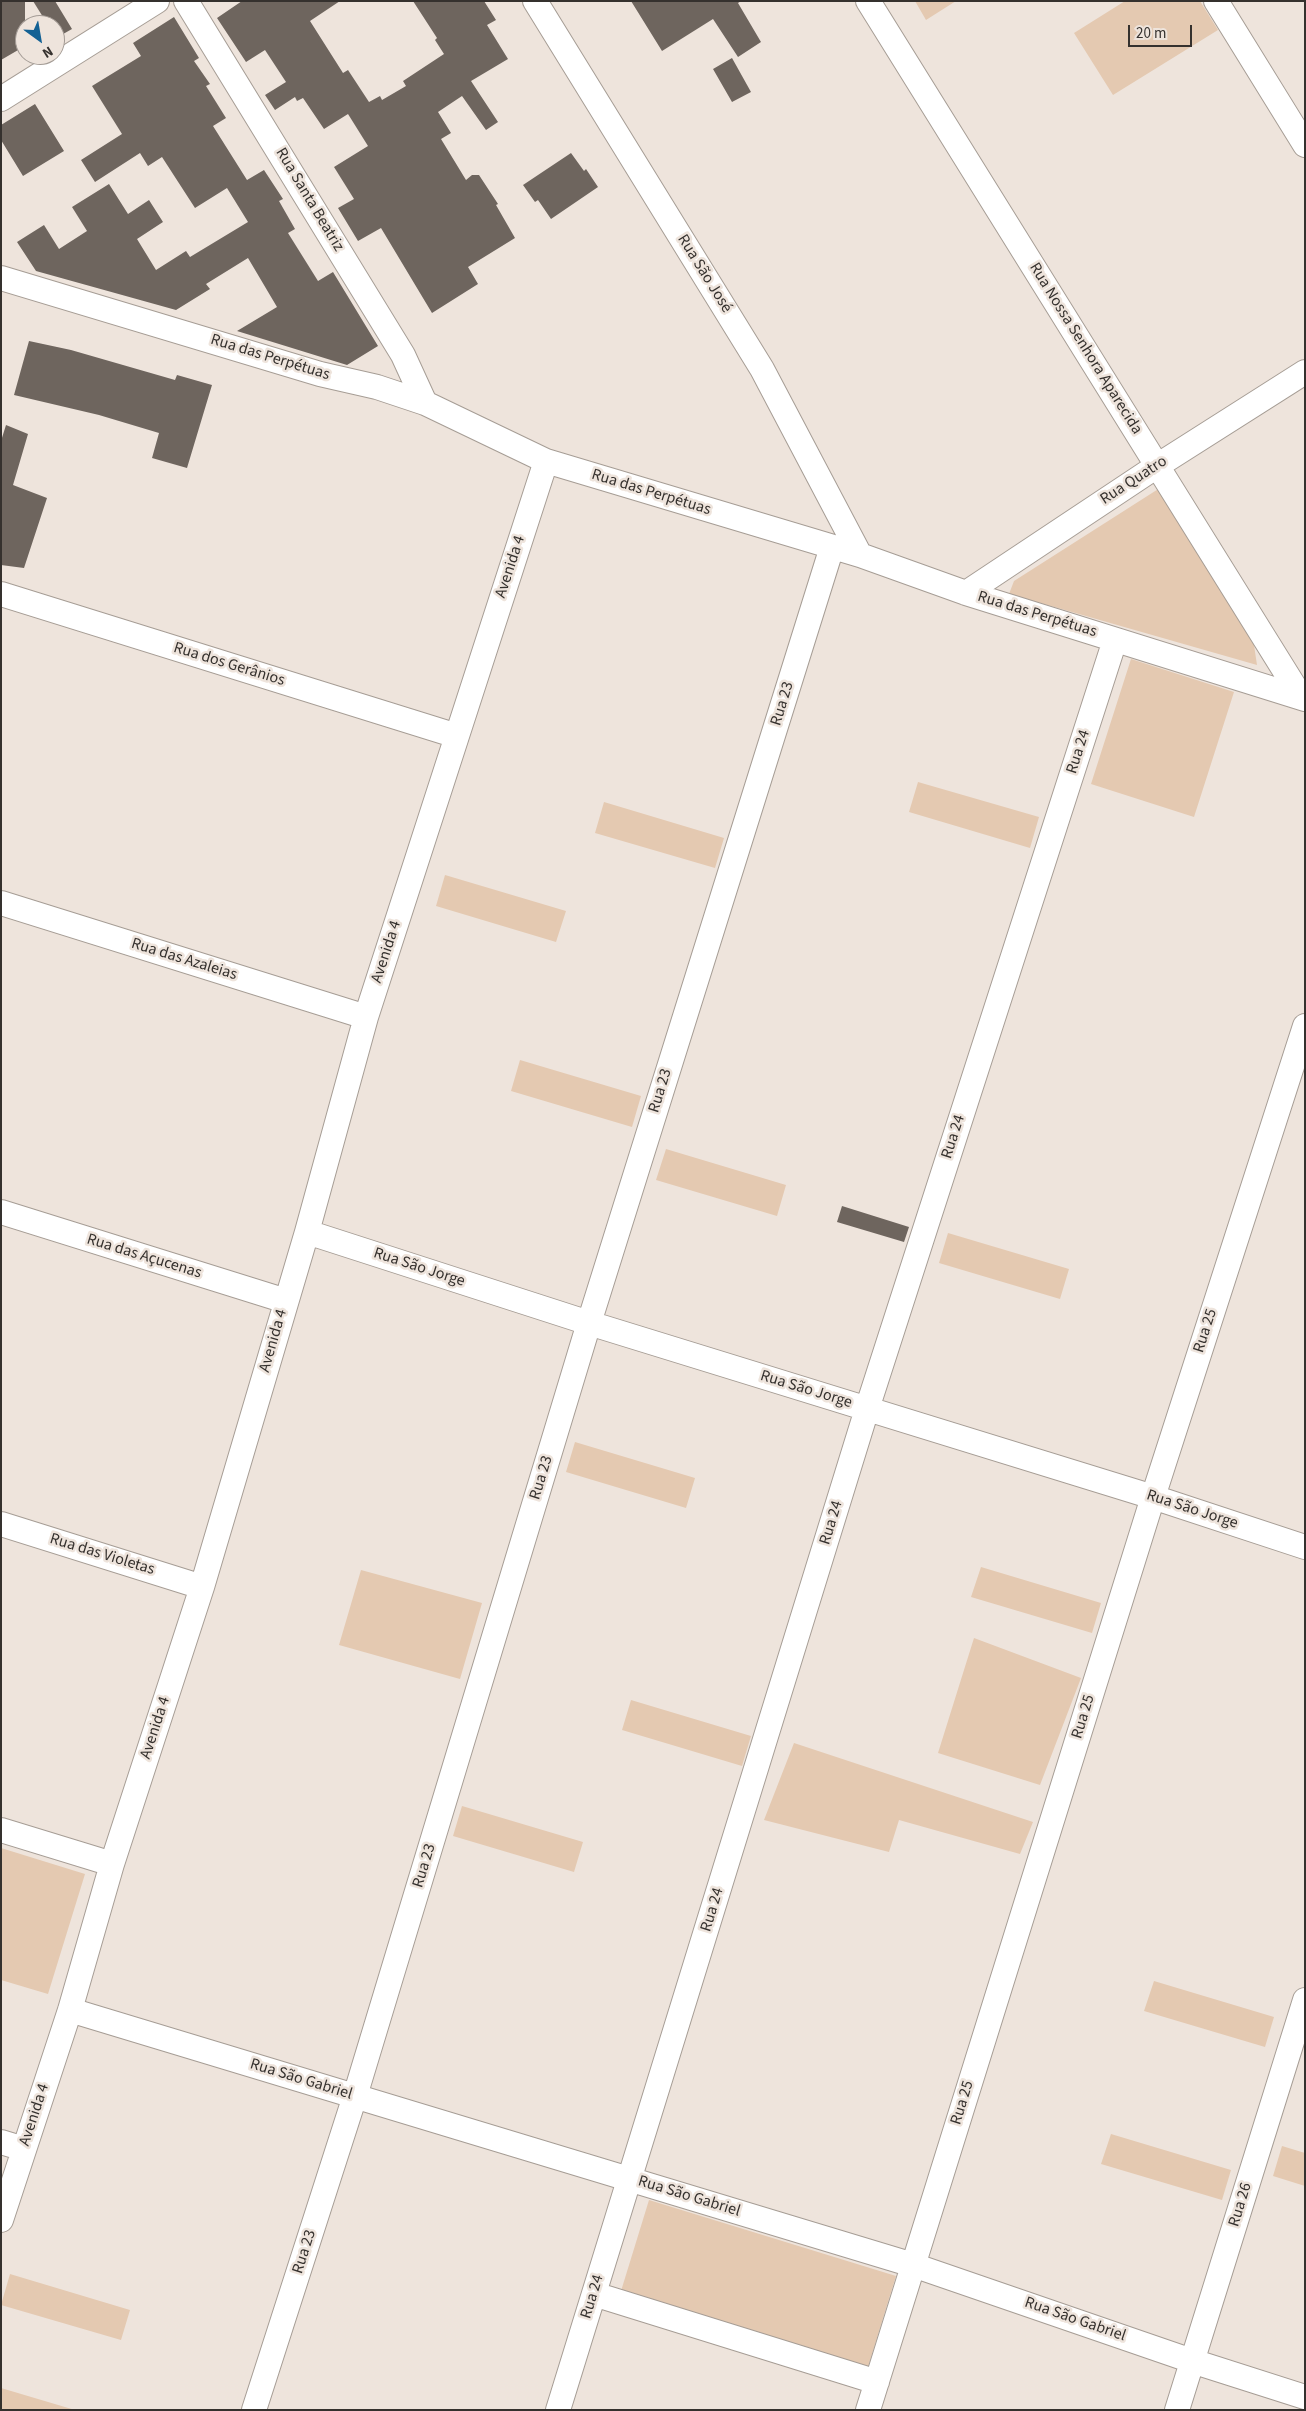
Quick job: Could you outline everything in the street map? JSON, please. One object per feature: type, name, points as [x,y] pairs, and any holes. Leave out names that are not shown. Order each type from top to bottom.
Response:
[{"type":"street","points":[[1,99],[157,1]]},
{"type":"street","name":"Rua Santa Beatriz","points":[[186,1],[404,355],[425,402]]},
{"type":"street","name":"Rua São José","points":[[534,1],[762,369],[860,555]]},
{"type":"street","name":"Rua Nossa Senhora Aparecida","points":[[868,1],[1303,698]]},
{"type":"street","points":[[1216,1],[1305,145]]},
{"type":"street","name":"Rua das Perpétuas","points":[[1,278],[320,374],[377,387],[425,402],[546,461],[832,546],[966,593],[1303,698]]},
{"type":"street","name":"Rua Quatro","points":[[966,593],[1158,466],[1305,372]]},
{"type":"street","name":"Avenida 4","points":[[1,2220],[70,2010],[112,1864],[202,1587],[307,1232],[366,1017],[546,461]]},
{"type":"street","name":"Rua 23","points":[[254,2410],[355,2096],[589,1323],[832,546]]},
{"type":"street","name":"Rua dos Gerânios","points":[[1,594],[457,736]]},
{"type":"street","name":"Rua 24","points":[[558,2410],[867,1409],[1115,640]]},
{"type":"street","name":"Rua das Azaleias","points":[[1,903],[366,1017]]},
{"type":"street","name":"Rua 25","points":[[868,2410],[1153,1497],[1305,1026]]},
{"type":"street","name":"Rua das Açucenas","points":[[1,1212],[286,1301]]},
{"type":"street","name":"Rua São Jorge","points":[[307,1232],[589,1323],[1153,1497],[1305,1547]]},
{"type":"street","name":"Rua das Violetas","points":[[1,1524],[202,1587]]},
{"type":"street","points":[[1,1830],[112,1864]]},
{"type":"street","name":"Rua 26","points":[[1177,2410],[1305,2000]]},
{"type":"street","name":"Rua São Gabriel","points":[[70,2010],[913,2264],[1192,2361],[1305,2396]]},
{"type":"street","points":[[1,2142],[24,2149]]},
{"type":"street","points":[[594,2294],[876,2382]]},
{"type":"shaded area","points":[[915,1],[956,1],[926,20]]},
{"type":"shaded area","points":[[1125,1],[1200,1],[1218,30],[1113,95],[1074,33]]},
{"type":"shaded area","points":[[1163,486],[1254,645],[1257,665],[1009,594],[1014,581]]},
{"type":"shaded area","points":[[1131,659],[1234,692],[1194,817],[1091,784]]},
{"type":"shaded area","points":[[918,782],[1039,817],[1030,848],[909,812]]},
{"type":"shaded area","points":[[604,802],[724,838],[715,868],[595,833]]},
{"type":"shaded area","points":[[445,875],[566,911],[556,942],[436,906]]},
{"type":"shaded area","points":[[520,1060],[641,1096],[632,1127],[511,1091]]},
{"type":"shaded area","points":[[666,1149],[786,1185],[777,1216],[656,1180]]},
{"type":"shaded area","points":[[948,1233],[1069,1269],[1060,1299],[939,1263]]},
{"type":"shaded area","points":[[575,1442],[695,1478],[686,1508],[566,1472]]},
{"type":"shaded area","points":[[981,1567],[1101,1603],[1092,1633],[971,1597]]},
{"type":"shaded area","points":[[361,1570],[482,1603],[460,1679],[339,1645]]},
{"type":"shaded area","points":[[974,1638],[1081,1678],[1040,1785],[938,1753]]},
{"type":"shaded area","points":[[631,1700],[751,1736],[742,1766],[622,1730]]},
{"type":"shaded area","points":[[794,1743],[1033,1822],[1020,1854],[899,1820],[889,1852],[764,1820]]},
{"type":"shaded area","points":[[462,1806],[583,1842],[574,1872],[453,1836]]},
{"type":"shaded area","points":[[1,1848],[85,1874],[48,1994],[1,1980]]},
{"type":"shaded area","points":[[1154,1981],[1274,2017],[1265,2047],[1144,2011]]},
{"type":"shaded area","points":[[1111,2134],[1231,2170],[1222,2200],[1101,2164]]},
{"type":"shaded area","points":[[1282,2146],[1305,2153],[1305,2186],[1273,2176]]},
{"type":"shaded area","points":[[649,2200],[896,2276],[868,2367],[621,2291]]},
{"type":"shaded area","points":[[10,2274],[130,2310],[121,2340],[1,2305]]},
{"type":"shaded area","points":[[1,2388],[75,2410],[1,2410]]},
{"type":"building","points":[[1,1],[25,1],[25,15],[15,15],[15,52],[1,60]]},
{"type":"building","points":[[33,1],[55,1],[64,15],[42,15]]},
{"type":"building","points":[[242,1],[340,1],[310,21],[343,73],[348,70],[369,102],[380,96],[382,100],[406,86],[403,81],[444,54],[435,40],[437,38],[413,1],[484,1],[496,20],[487,25],[508,59],[471,81],[498,122],[486,130],[462,96],[438,112],[451,133],[441,139],[466,180],[472,175],[479,175],[498,204],[496,205],[515,238],[468,267],[478,284],[432,313],[381,228],[358,241],[338,208],[354,199],[334,167],[368,146],[348,114],[324,129],[303,98],[297,101],[295,97],[275,110],[265,95],[286,82],[265,50],[246,62],[217,18]]},
{"type":"building","points":[[631,1],[741,1],[738,3],[761,42],[738,57],[713,19],[662,51]]},
{"type":"building","points":[[65,17],[72,29],[65,33]]},
{"type":"building","points":[[174,17],[199,58],[194,61],[210,84],[206,86],[226,118],[213,126],[247,180],[264,170],[283,199],[279,201],[295,229],[288,233],[318,281],[333,272],[378,346],[347,365],[237,331],[277,307],[248,258],[206,284],[210,289],[176,310],[36,271],[17,242],[44,225],[59,249],[87,231],[72,207],[109,184],[128,214],[149,200],[163,222],[137,239],[156,270],[186,251],[190,257],[248,222],[227,188],[195,208],[162,157],[148,166],[140,153],[95,182],[81,160],[122,134],[92,86],[141,56],[133,43]]},
{"type":"building","points":[[732,58],[751,92],[732,102],[713,69]]},
{"type":"building","points":[[35,104],[64,151],[23,176],[1,140],[1,125]]},
{"type":"building","points":[[571,153],[584,171],[586,169],[598,187],[551,219],[538,200],[535,202],[523,185]]},
{"type":"building","points":[[29,341],[71,350],[175,380],[177,375],[212,385],[187,468],[152,458],[159,433],[99,415],[14,395]]},
{"type":"building","points":[[6,425],[28,434],[13,485],[47,498],[24,568],[1,565],[1,441]]},
{"type":"building","points":[[842,1206],[909,1227],[904,1242],[837,1222]]}]
